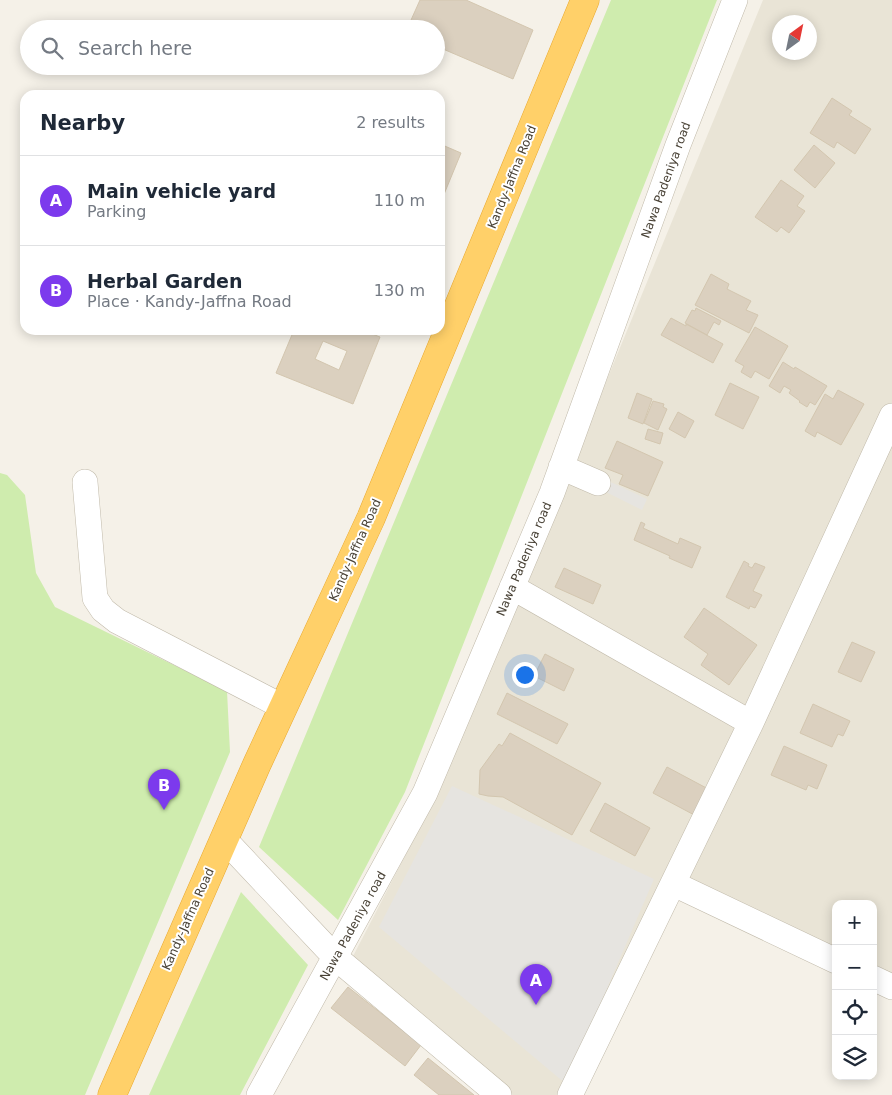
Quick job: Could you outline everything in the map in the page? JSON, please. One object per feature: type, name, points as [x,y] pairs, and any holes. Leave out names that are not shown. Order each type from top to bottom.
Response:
[{"type":"highway","name":"Kandy-Jaffna Road","points":[[112,1095],[283,707],[371,518],[585,0]]},
{"type":"street","name":"Nawa Padeniya road","points":[[259,1095],[426,794],[561,467],[678,146],[735,0]]},
{"type":"street","points":[[570,1095],[751,723],[892,416]]},
{"type":"street","points":[[561,467],[598,483]]},
{"type":"street","points":[[84,482],[95,598],[103,610],[117,621],[283,707]]},
{"type":"street","points":[[512,587],[751,723]]},
{"type":"street","points":[[224,839],[335,957],[499,1095]]},
{"type":"street","points":[[674,884],[832,959]]},
{"type":"street","points":[[877,980],[892,987]]},
{"type":"shaded area","points":[[763,0],[892,0],[892,977],[877,970],[877,900],[832,900],[832,949],[683,880],[577,1095],[508,1095],[350,962],[434,800]]},
{"type":"shaded area","points":[[602,478],[647,499],[642,510],[598,488]]},
{"type":"shaded area","points":[[452,786],[654,879],[566,1084],[379,927]]},
{"type":"green space","points":[[611,0],[717,0],[405,792],[338,920],[259,847]]},
{"type":"green space","points":[[0,473],[7,475],[25,495],[36,573],[55,607],[227,691],[230,752],[85,1095],[0,1095]]},
{"type":"green space","points":[[241,892],[308,965],[240,1095],[149,1095]]},
{"type":"building","points":[[420,0],[466,0],[533,30],[513,79],[445,50],[445,20],[411,20]]},
{"type":"building","points":[[832,98],[852,111],[849,115],[871,129],[855,154],[837,142],[834,148],[810,133]]},
{"type":"building","points":[[814,145],[835,163],[815,188],[794,170]]},
{"type":"building","points":[[445,146],[461,153],[445,192]]},
{"type":"building","points":[[781,180],[804,196],[797,206],[805,211],[789,233],[781,227],[777,232],[755,217]]},
{"type":"building","points":[[711,274],[729,284],[727,289],[751,301],[746,310],[758,315],[749,333],[695,305]]},
{"type":"building","points":[[696,308],[721,321],[719,325],[714,322],[707,335],[685,323],[692,310],[695,311]]},
{"type":"building","points":[[671,318],[723,344],[713,363],[661,335]]},
{"type":"building","points":[[755,327],[788,346],[769,379],[755,371],[751,378],[741,372],[744,366],[735,361]]},
{"type":"building","points":[[292,335],[375,335],[380,337],[353,404],[276,373]],"holes":[[[323,341],[347,351],[339,370],[315,359]]]},
{"type":"building","points":[[783,362],[827,386],[815,405],[810,402],[807,407],[789,393],[791,390],[784,386],[780,393],[769,386]]},
{"type":"building","points":[[730,383],[759,397],[743,429],[715,415]]},
{"type":"building","points":[[838,390],[864,404],[841,445],[817,432],[815,437],[805,431],[825,394],[833,399]]},
{"type":"building","points":[[637,393],[652,399],[643,424],[628,418]]},
{"type":"building","points":[[653,401],[664,404],[663,407],[667,409],[658,430],[644,423]]},
{"type":"building","points":[[678,412],[694,421],[685,438],[669,429]]},
{"type":"building","points":[[648,429],[663,433],[660,444],[645,439]]},
{"type":"building","points":[[617,441],[663,462],[648,496],[619,484],[623,475],[605,468]]},
{"type":"building","points":[[641,522],[645,524],[643,528],[678,544],[680,538],[701,547],[692,568],[634,540]]},
{"type":"building","points":[[744,561],[752,568],[755,563],[765,567],[753,591],[762,595],[755,608],[750,606],[749,609],[726,597]]},
{"type":"building","points":[[564,568],[601,585],[593,604],[555,587]]},
{"type":"building","points":[[704,608],[757,645],[729,685],[701,665],[708,654],[684,637]]},
{"type":"building","points":[[852,642],[875,652],[861,682],[838,672]]},
{"type":"building","points":[[545,654],[574,669],[564,691],[534,676]]},
{"type":"building","points":[[507,693],[568,724],[557,744],[497,714]]},
{"type":"building","points":[[813,704],[850,721],[843,736],[838,734],[832,747],[800,733]]},
{"type":"building","points":[[510,733],[601,783],[572,835],[503,797],[479,794],[480,770],[499,744],[502,746]]},
{"type":"building","points":[[784,746],[827,765],[817,789],[808,785],[806,790],[771,775]]},
{"type":"building","points":[[667,767],[712,791],[698,817],[653,793]]},
{"type":"building","points":[[605,803],[650,828],[635,856],[590,831]]},
{"type":"building","points":[[348,987],[421,1045],[405,1066],[331,1008]]},
{"type":"building","points":[[428,1058],[474,1095],[439,1095],[414,1075]]},
{"type":"place","name":"Herbal Garden","points":[[164,810]]},
{"type":"place","name":"Main vehicle yard","points":[[536,1005]]}]
